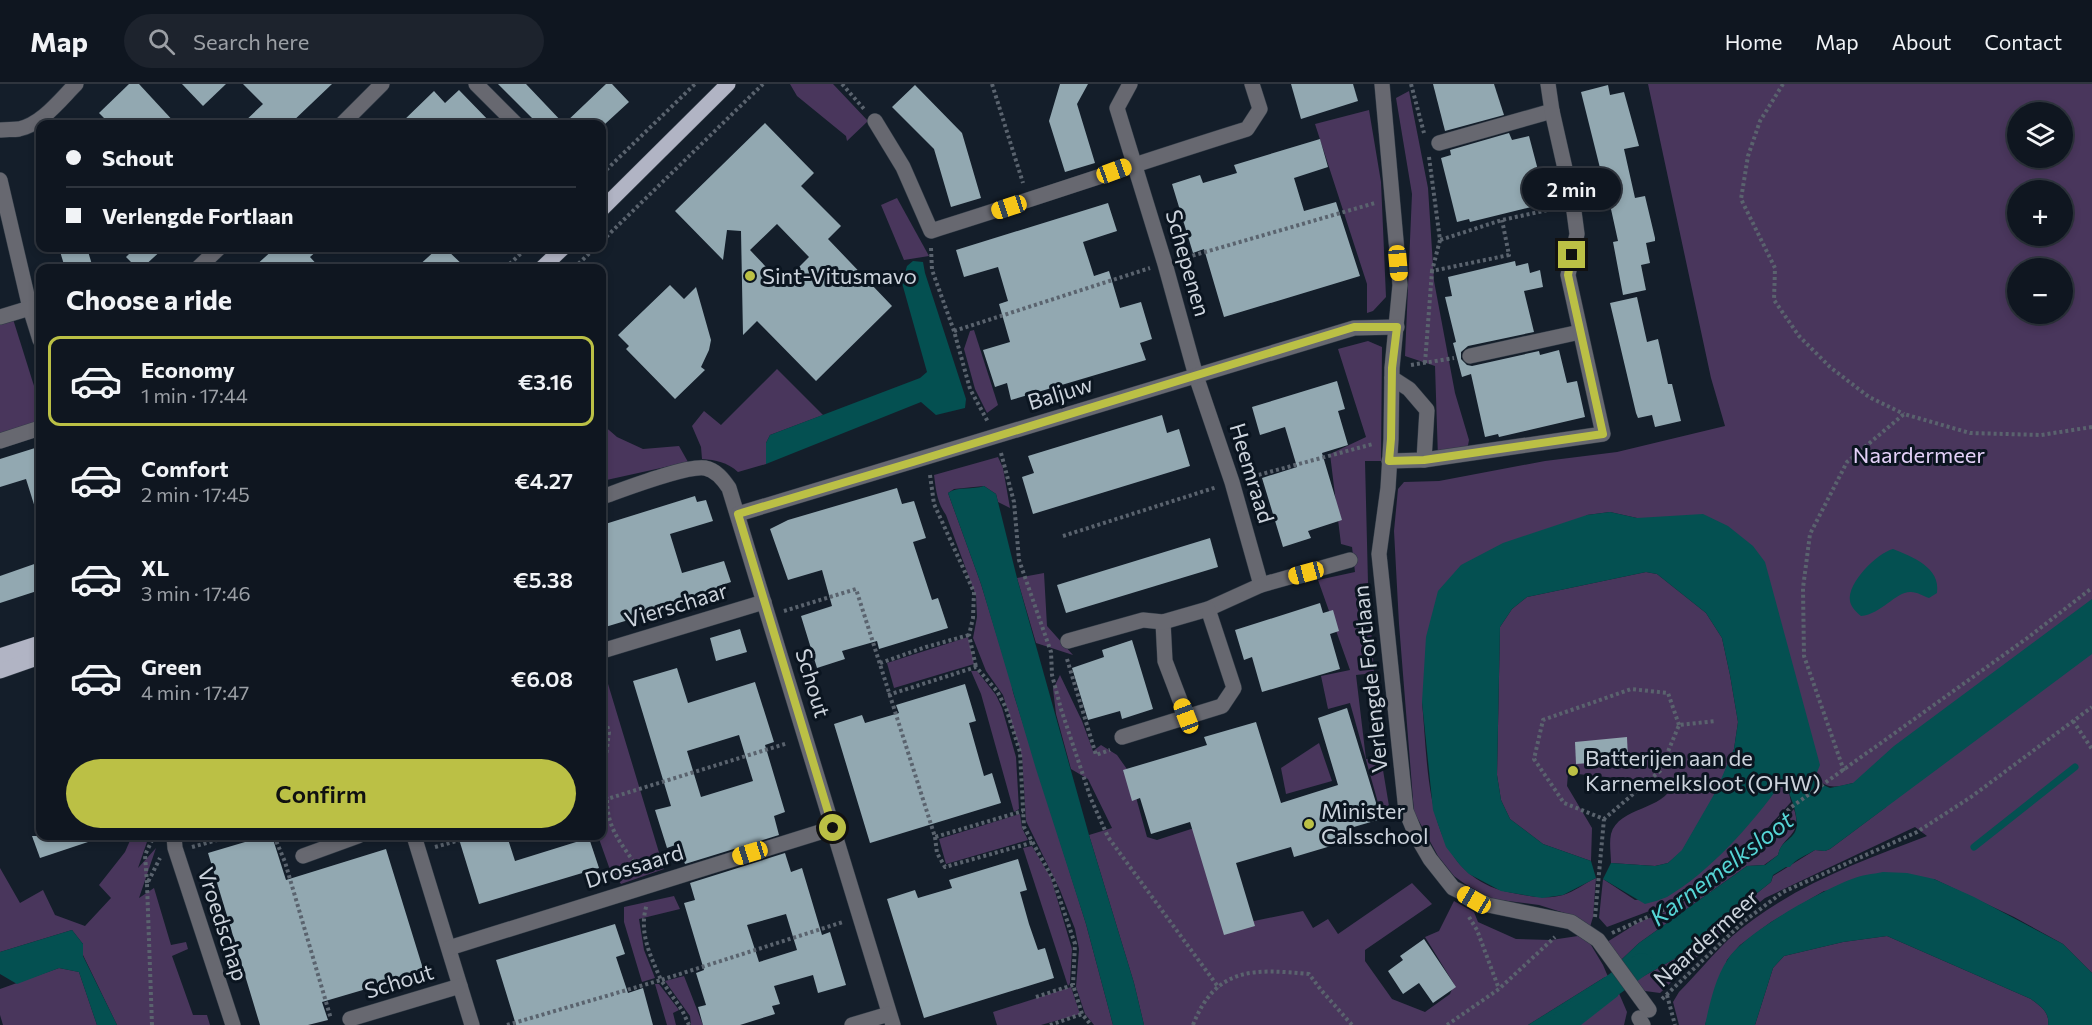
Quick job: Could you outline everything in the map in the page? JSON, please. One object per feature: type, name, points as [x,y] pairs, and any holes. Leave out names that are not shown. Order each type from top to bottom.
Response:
[{"type":"main road","points":[[606,205],[728,84]]},
{"type":"main road","points":[[546,264],[559,252]]},
{"type":"main road","points":[[0,656],[36,644]]},
{"type":"main road","points":[[0,671],[36,658]]},
{"type":"street","points":[[38,120],[76,84]]},
{"type":"street","points":[[346,120],[382,84]]},
{"type":"street","points":[[476,84],[512,120]]},
{"type":"street","name":"Schepenen","points":[[1130,84],[1117,108],[1196,376]]},
{"type":"street","points":[[875,121],[903,167],[931,231],[1247,129],[1260,109],[1252,84]]},
{"type":"street","name":"Verlengde Fortlaan","points":[[1382,84],[1400,285],[1392,373],[1389,461],[1379,554],[1406,811],[1430,859],[1453,888],[1488,905],[1571,922],[1596,938],[1631,987],[1644,1017]]},
{"type":"street","points":[[1389,461],[1424,460],[1603,434],[1568,275],[1577,234],[1548,84]]},
{"type":"street","points":[[1433,144],[1552,111]]},
{"type":"street","points":[[0,130],[20,129],[36,121]]},
{"type":"street","points":[[0,180],[36,327]]},
{"type":"street","points":[[202,264],[215,252]]},
{"type":"street","points":[[0,317],[30,308]]},
{"type":"street","name":"Baljuw","points":[[738,514],[1354,327],[1397,327]]},
{"type":"street","points":[[1470,356],[1580,332]]},
{"type":"street","points":[[1392,373],[1427,410],[1424,460]]},
{"type":"street","name":"Heemraad","points":[[1196,376],[1232,482],[1262,585]]},
{"type":"street","points":[[0,441],[36,429]]},
{"type":"street","name":"Schout","points":[[606,496],[688,469],[705,468],[720,475],[729,488],[891,1019]]},
{"type":"street","points":[[1068,641],[1143,620],[1163,622],[1208,609],[1262,585],[1350,560]]},
{"type":"street","name":"Vierschaar","points":[[606,650],[766,609]]},
{"type":"street","points":[[1122,737],[1222,706],[1234,688],[1208,609]]},
{"type":"street","points":[[1163,622],[1165,661],[1186,716]]},
{"type":"street","name":"Drossaard","points":[[448,948],[833,828]]},
{"type":"street","points":[[303,856],[347,840]]},
{"type":"street","name":"Schout","points":[[415,840],[472,1025]]},
{"type":"street","name":"Vroedschap","points":[[175,845],[232,1025]]},
{"type":"street","name":"Schout","points":[[350,1019],[460,986]]},
{"type":"street","points":[[852,1025],[891,1019]]},
{"type":"path","points":[[606,170],[695,84]]},
{"type":"path","points":[[606,237],[763,84]]},
{"type":"path","points":[[842,84],[875,121]]},
{"type":"path","points":[[992,84],[1029,201]]},
{"type":"path","points":[[1411,84],[1433,144],[1440,240],[1432,271],[1425,363]]},
{"type":"path","points":[[1783,84],[1760,121],[1748,156],[1741,199],[1775,268],[1774,300],[1799,336],[1830,368],[1869,397],[1904,414],[1970,433],[2041,435],[2092,427]]},
{"type":"path","points":[[1440,240],[1502,220],[1573,204]]},
{"type":"path","points":[[1432,271],[1509,255],[1502,220]]},
{"type":"path","points":[[931,231],[932,270],[954,331],[970,389],[995,436]]},
{"type":"path","points":[[509,264],[523,252]]},
{"type":"path","points":[[578,264],[591,252]]},
{"type":"path","points":[[1392,373],[1425,363],[1470,356]]},
{"type":"path","points":[[1844,771],[1804,656],[1803,588],[1810,534],[1846,462],[1904,414]]},
{"type":"path","points":[[991,456],[1001,452],[1014,501],[1019,560],[1051,652],[1052,675],[1061,709],[1091,799],[1108,837],[1219,988]]},
{"type":"path","points":[[940,472],[930,475],[934,504],[951,537],[974,592],[973,618],[969,635],[976,667],[997,691],[1006,708],[1020,752],[1024,827],[1053,879],[1075,944],[1073,985],[1082,1014],[1091,1025]]},
{"type":"path","points":[[1604,819],[1564,803],[1534,759],[1543,720],[1632,689],[1668,693],[1679,725],[1660,771],[1604,819],[1596,938],[1670,907],[1761,842],[1790,808],[2026,639],[2092,588]]},
{"type":"path","points":[[766,609],[856,589],[935,837],[937,853],[945,867],[1034,842]]},
{"type":"path","points":[[880,663],[969,635]]},
{"type":"path","points":[[1068,641],[1064,650],[1096,755],[1117,748],[1122,737]]},
{"type":"path","points":[[888,695],[976,667]]},
{"type":"path","name":"Naardermeer","points":[[1644,1017],[1743,922],[1783,892],[1917,832],[1971,797],[2092,707]]},
{"type":"path","points":[[1679,725],[1716,721]]},
{"type":"path","points":[[2073,721],[2087,738],[2092,749]]},
{"type":"path","points":[[606,722],[609,732],[606,756]]},
{"type":"path","points":[[606,797],[607,799],[806,737]]},
{"type":"path","points":[[935,837],[1023,812]]},
{"type":"path","points":[[152,840],[145,855],[152,1025]]},
{"type":"path","points":[[147,884],[160,857],[175,845],[207,840]]},
{"type":"path","points":[[276,840],[285,862],[333,1025]]},
{"type":"path","points":[[419,852],[461,840]]},
{"type":"path","points":[[1453,888],[1477,930],[1499,989]]},
{"type":"path","points":[[507,1025],[661,980],[858,917]]},
{"type":"path","points":[[1447,1025],[1499,989],[1571,922]]},
{"type":"path","points":[[1193,1025],[1199,1011],[1223,983],[1241,973],[1268,970],[1309,974],[1352,1025]]},
{"type":"path","points":[[661,980],[682,1010],[689,1025]]},
{"type":"path","points":[[1036,997],[1073,985]]},
{"type":"path","points":[[1667,995],[1675,1025]]},
{"type":"path","points":[[1050,1025],[1082,1014]]},
{"type":"green space","points":[[790,84],[833,84],[868,121],[847,141],[846,136],[797,96]]},
{"type":"green space","name":"Naardermeer","points":[[1648,84],[2092,84],[2092,973],[2063,944],[2014,917],[1934,879],[1824,891],[1771,922],[1740,945],[1727,960],[1705,1025],[1679,1025],[1673,1002],[1679,992],[1729,939],[1774,905],[1798,891],[1823,878],[1927,836],[1915,827],[1765,898],[1722,933],[1660,993],[1645,991],[1635,981],[1676,958],[1771,882],[1773,876],[1815,850],[1830,849],[1886,807],[1853,783],[1828,786],[1815,777],[1664,518],[1637,518],[1610,512],[1587,515],[1422,702],[1430,789],[1436,818],[1447,844],[1462,866],[1484,883],[1513,893],[1538,897],[1563,895],[1596,878],[1590,927],[1571,915],[1539,905],[1492,899],[1454,876],[1438,856],[1414,812],[1394,531],[1398,489],[1404,482],[1439,481],[1545,461],[1617,452],[1725,426],[1711,378]]},
{"type":"green space","points":[[1409,91],[1428,188],[1434,281],[1455,393],[1469,440],[1466,456],[1438,458],[1435,366],[1405,356],[1412,194],[1396,98]]},
{"type":"green space","points":[[1369,110],[1381,182],[1386,297],[1373,311],[1367,313],[1367,284],[1315,124]]},
{"type":"green space","points":[[897,198],[929,256],[904,260],[881,205]]},
{"type":"green space","points":[[13,319],[36,392],[36,424],[0,436],[0,323]]},
{"type":"green space","points":[[974,330],[998,405],[987,413],[975,389],[964,349],[970,331]]},
{"type":"green space","points":[[1368,341],[1382,347],[1381,461],[1365,461],[1368,583],[1374,673],[1356,675],[1366,759],[1381,758],[1390,812],[1382,817],[1350,703],[1328,709],[1321,676],[1350,670],[1318,580],[1355,572],[1352,547],[1341,544],[1330,454],[1366,437],[1338,349]]},
{"type":"green space","points":[[777,369],[823,415],[770,435],[766,443],[766,464],[738,472],[721,462],[702,459],[701,447],[692,426],[704,411],[721,425]]},
{"type":"green space","points":[[606,427],[617,437],[643,449],[679,446],[688,462],[606,480]]},
{"type":"green space","points":[[998,457],[1003,468],[1010,508],[998,502],[996,494],[984,486],[954,489],[948,493],[981,584],[1086,924],[1113,1025],[1094,1025],[1085,1014],[1076,987],[1079,949],[1075,929],[1060,890],[1026,821],[1022,756],[1003,695],[986,671],[973,638],[977,617],[976,596],[936,491],[934,475]]},
{"type":"green space","points":[[1646,572],[1657,574],[1706,613],[1722,638],[1738,722],[1734,749],[1717,791],[1682,851],[1668,863],[1655,866],[1611,863],[1611,834],[1623,818],[1661,799],[1673,784],[1568,773],[1567,786],[1592,828],[1591,861],[1543,844],[1510,819],[1501,800],[1497,775],[1500,627],[1512,609],[1527,597]]},
{"type":"green space","points":[[1044,573],[1047,626],[1073,655],[1036,643],[1017,578]]},
{"type":"green space","points":[[968,637],[974,664],[894,688],[887,663]]},
{"type":"green space","points":[[971,671],[977,671],[996,695],[1002,708],[1016,757],[1019,809],[1014,812],[981,694]]},
{"type":"green space","points":[[1060,675],[1082,721],[1093,751],[1101,745],[1117,755],[1129,772],[1147,837],[1157,840],[1216,821],[1196,840],[1226,930],[1254,921],[1303,911],[1313,928],[1328,919],[1338,934],[1412,883],[1432,904],[1365,950],[1365,961],[1392,999],[1425,1012],[1450,994],[1454,984],[1425,937],[1439,931],[1454,901],[1474,912],[1478,922],[1516,939],[1551,940],[1578,936],[1588,940],[1609,979],[1605,977],[1528,1025],[1144,1025],[1134,983],[1089,835],[1112,828],[1088,779],[1071,769],[1056,714],[1053,689]]},
{"type":"green space","points":[[606,677],[664,869],[621,884],[609,867],[599,840],[606,840]]},
{"type":"green space","points":[[1319,743],[1332,781],[1286,794],[1281,768]]},
{"type":"green space","points":[[1782,781],[1788,788],[1791,802],[1758,839],[1668,904],[1607,927],[1599,918],[1603,879],[1635,900],[1666,897],[1705,868],[1725,849]]},
{"type":"green space","points":[[1794,809],[1796,825],[1780,848],[1778,855],[1764,865],[1747,866],[1639,943],[1620,961],[1607,942],[1639,922],[1673,909],[1737,864],[1763,844]]},
{"type":"green space","points":[[1020,814],[1022,828],[1028,840],[946,864],[939,839]]},
{"type":"green space","points":[[130,840],[148,840],[138,868],[156,848],[139,898],[154,888],[171,945],[186,942],[188,949],[172,956],[193,1015],[207,1015],[210,1025],[117,1025],[83,955],[83,944],[72,930],[0,952],[0,868],[20,903],[43,890],[55,915],[85,926],[111,898],[99,885],[125,852]]},
{"type":"green space","points":[[1032,846],[1051,878],[1072,949],[1068,986],[1023,848]]},
{"type":"green space","points":[[674,896],[680,909],[639,919],[644,950],[655,978],[642,982],[624,922],[624,907]]},
{"type":"green space","points":[[1887,936],[2031,999],[2046,1013],[2048,1025],[1755,1025],[1773,968],[1784,956],[1843,942]]},
{"type":"green space","points":[[59,968],[79,972],[97,1025],[3,1025],[0,1015],[0,989]]},
{"type":"green space","points":[[684,976],[703,1025],[691,1025],[690,1016],[665,981]]},
{"type":"green space","points":[[655,984],[659,984],[679,1010],[673,1013],[676,1025],[667,1025]]},
{"type":"green space","points":[[1071,987],[1080,1014],[1041,1025],[997,1025],[993,1012]]},
{"type":"green space","points":[[1618,991],[1627,1012],[1624,1025],[1576,1025]]},
{"type":"shaded area","points":[[913,261],[923,262],[966,399],[965,408],[936,415],[921,402],[766,464],[766,443],[770,435],[920,378],[927,372],[902,283],[907,266]]},
{"type":"shaded area","points":[[984,486],[996,494],[1017,578],[1089,835],[1134,983],[1144,1025],[1113,1025],[1086,924],[1036,769],[981,584],[948,493]]},
{"type":"shaded area","points":[[1610,512],[1637,518],[1703,514],[1728,526],[1753,546],[1765,562],[1820,765],[1815,777],[1821,784],[1830,788],[1853,783],[1894,746],[2092,599],[2092,654],[1830,849],[1815,850],[1798,859],[1790,867],[1773,875],[1771,882],[1676,958],[1635,981],[1620,961],[1639,943],[1747,866],[1765,865],[1778,855],[1783,844],[1795,832],[1796,827],[1794,806],[1782,782],[1758,813],[1715,860],[1683,887],[1667,897],[1645,904],[1603,879],[1611,863],[1655,866],[1668,863],[1682,850],[1716,791],[1734,749],[1738,722],[1730,675],[1722,638],[1706,613],[1657,574],[1646,572],[1527,597],[1512,609],[1500,627],[1497,775],[1501,800],[1510,819],[1543,844],[1591,861],[1596,878],[1563,895],[1542,898],[1501,891],[1469,874],[1446,847],[1433,810],[1422,702],[1426,637],[1438,591],[1461,565],[1503,543],[1587,515]]},
{"type":"shaded area","points":[[1893,549],[1924,564],[1930,570],[1937,584],[1937,593],[1929,598],[1916,593],[1905,593],[1876,611],[1861,616],[1850,601],[1853,586],[1872,562]]},
{"type":"shaded area","points":[[1883,872],[1907,873],[1934,879],[1974,897],[2063,944],[2092,973],[2092,1025],[2048,1025],[2046,1013],[2031,999],[1887,936],[1843,942],[1784,956],[1773,968],[1755,1025],[1705,1025],[1723,966],[1737,948],[1785,913],[1822,893],[1856,878]]},
{"type":"shaded area","points":[[72,930],[83,944],[83,956],[117,1025],[97,1025],[79,972],[59,968],[17,984],[0,974],[0,952]]},
{"type":"shaded area","points":[[1605,977],[1618,991],[1618,996],[1581,1025],[1528,1025]]},
{"type":"building","points":[[129,84],[139,84],[172,120],[106,120],[99,113]]},
{"type":"building","points":[[182,84],[226,84],[203,106]]},
{"type":"building","points":[[243,84],[332,84],[294,120],[246,120],[263,104]]},
{"type":"building","points":[[498,84],[526,84],[560,120],[534,120]]},
{"type":"building","points":[[606,84],[612,84],[629,102],[606,123],[606,120],[568,120]]},
{"type":"building","points":[[1060,84],[1088,84],[1077,104],[1095,163],[1065,172],[1049,121]]},
{"type":"building","points":[[1291,84],[1353,84],[1358,101],[1301,119]]},
{"type":"building","points":[[1433,84],[1494,84],[1504,115],[1445,131]]},
{"type":"building","points":[[915,85],[962,133],[981,198],[951,207],[934,149],[892,107]]},
{"type":"building","points":[[1608,85],[1610,95],[1624,92],[1639,146],[1624,149],[1635,198],[1645,196],[1655,238],[1655,241],[1646,243],[1650,263],[1641,265],[1646,290],[1623,295],[1613,242],[1618,241],[1609,200],[1605,189],[1600,190],[1597,173],[1601,172],[1581,92]]},
{"type":"building","points":[[459,90],[488,120],[404,120],[434,91],[445,103]]},
{"type":"building","points":[[765,123],[814,173],[801,186],[841,226],[828,239],[892,306],[816,381],[757,321],[743,335],[741,231],[727,230],[723,260],[675,211]],"holes":[[[777,224],[809,257],[782,284],[750,250]]]},
{"type":"building","points":[[1509,133],[1512,140],[1529,136],[1539,174],[1549,172],[1556,201],[1470,222],[1469,219],[1457,222],[1441,158],[1451,155],[1450,150]]},
{"type":"building","points":[[1320,139],[1328,167],[1294,178],[1304,211],[1336,202],[1360,276],[1224,317],[1204,249],[1193,253],[1172,184],[1200,175],[1203,183],[1237,173],[1234,165]]},
{"type":"building","points":[[1108,203],[1117,231],[1083,242],[1094,276],[1109,271],[1120,308],[1141,302],[1152,339],[1140,343],[1146,360],[1011,400],[1007,383],[995,387],[983,350],[1010,342],[999,304],[1008,301],[998,267],[964,277],[956,250]]},
{"type":"building","points":[[60,252],[88,252],[92,264],[64,264]]},
{"type":"building","points":[[131,252],[160,252],[146,264],[133,264],[126,257]]},
{"type":"building","points":[[271,252],[316,252],[310,257],[316,264],[257,264]]},
{"type":"building","points":[[434,252],[449,252],[462,264],[420,264]]},
{"type":"building","points":[[1515,261],[1516,266],[1528,263],[1530,273],[1540,270],[1543,287],[1524,291],[1534,332],[1468,346],[1461,352],[1461,359],[1467,365],[1472,366],[1539,351],[1540,355],[1559,350],[1567,383],[1577,381],[1585,417],[1499,437],[1498,434],[1485,437],[1471,374],[1462,377],[1453,343],[1456,342],[1445,297],[1452,296],[1448,277]]},
{"type":"building","points":[[670,285],[684,299],[696,287],[711,340],[701,367],[705,370],[675,399],[626,349],[629,346],[618,335]]},
{"type":"building","points":[[1637,297],[1647,342],[1658,339],[1668,384],[1672,384],[1681,421],[1655,427],[1652,415],[1638,418],[1636,413],[1610,303]]},
{"type":"building","points":[[1337,381],[1345,409],[1338,411],[1348,445],[1322,453],[1342,520],[1308,531],[1311,538],[1283,547],[1262,478],[1297,467],[1285,427],[1260,435],[1252,407]]},
{"type":"building","points":[[1162,415],[1167,433],[1179,429],[1190,466],[1033,514],[1022,477],[1034,473],[1028,456]]},
{"type":"building","points":[[35,448],[36,511],[26,479],[0,487],[0,459]]},
{"type":"building","points":[[897,488],[902,504],[914,501],[926,538],[913,542],[932,600],[938,598],[948,628],[879,649],[877,641],[842,651],[845,659],[817,668],[801,616],[832,606],[822,570],[788,580],[770,529],[788,520]]},
{"type":"building","points":[[695,496],[697,502],[706,500],[713,521],[670,534],[682,573],[724,561],[731,582],[722,585],[724,591],[606,627],[606,524]]},
{"type":"building","points":[[1210,538],[1218,567],[1066,613],[1057,585]]},
{"type":"building","points":[[36,563],[36,591],[0,603],[0,576]]},
{"type":"building","points":[[1320,603],[1323,613],[1333,610],[1339,631],[1330,634],[1340,669],[1262,692],[1252,657],[1244,660],[1235,630]]},
{"type":"building","points":[[740,629],[747,652],[716,661],[710,638]]},
{"type":"building","points":[[1132,640],[1153,709],[1122,719],[1120,711],[1088,720],[1072,668],[1104,657],[1102,650]]},
{"type":"building","points":[[677,668],[688,703],[755,682],[774,742],[765,745],[785,812],[774,816],[779,835],[685,864],[678,844],[667,848],[655,810],[671,806],[633,681]],"holes":[[[739,735],[753,781],[701,797],[687,751]]]},
{"type":"building","points":[[965,684],[976,721],[969,723],[984,776],[992,773],[1001,803],[870,843],[834,724],[862,715],[865,723],[899,713],[896,705]]},
{"type":"building","points":[[1347,708],[1381,819],[1347,829],[1351,840],[1294,857],[1291,847],[1236,863],[1255,926],[1224,935],[1190,822],[1151,834],[1140,798],[1132,801],[1123,770],[1207,745],[1204,737],[1256,722],[1281,803],[1338,785],[1318,718]]},
{"type":"building","points":[[1627,737],[1628,760],[1576,764],[1575,742]]},
{"type":"building","points":[[32,836],[36,836],[36,840],[94,840],[40,858]]},
{"type":"building","points":[[252,840],[273,840],[286,880],[386,849],[424,972],[322,1002],[328,1020],[308,1025],[260,1025],[208,853]]},
{"type":"building","points":[[459,840],[508,840],[515,861],[583,840],[590,840],[599,868],[479,904]]},
{"type":"building","points":[[785,853],[791,872],[802,868],[822,935],[830,932],[846,985],[818,993],[813,975],[774,986],[780,1004],[772,1006],[775,1014],[740,1025],[703,1025],[698,1007],[706,1005],[696,973],[704,970],[684,903],[695,900],[690,883]],"holes":[[[786,914],[797,950],[759,962],[747,925]]]},
{"type":"building","points":[[1018,859],[1027,890],[1020,892],[1029,924],[1038,950],[1045,948],[1054,978],[924,1018],[887,899],[915,890],[918,898],[952,888],[949,880]]},
{"type":"building","points":[[615,924],[625,954],[616,957],[628,993],[643,988],[653,1025],[516,1025],[496,960]]},
{"type":"building","points":[[1424,939],[1456,987],[1433,1003],[1419,983],[1403,994],[1388,971],[1403,960],[1400,956]]},
{"type":"waterway","points":[[1974,847],[2075,767]]},
{"type":"waterway","name":"Karnemelksloot","points":[[1558,1025],[1642,964]]},
{"type":"place","name":"Sint-Vitusmavo","points":[[750,276]]},
{"type":"place","name":"Batterijen aan de Karnemelksloot (OHW)","points":[[1573,771]]},
{"type":"place","name":"Minister Calsschool","points":[[1309,824]]},
{"type":"route","points":[[833,828],[738,514],[1354,327],[1397,327],[1392,368],[1389,461],[1424,460],[1603,434],[1568,275],[1572,255]]}]
